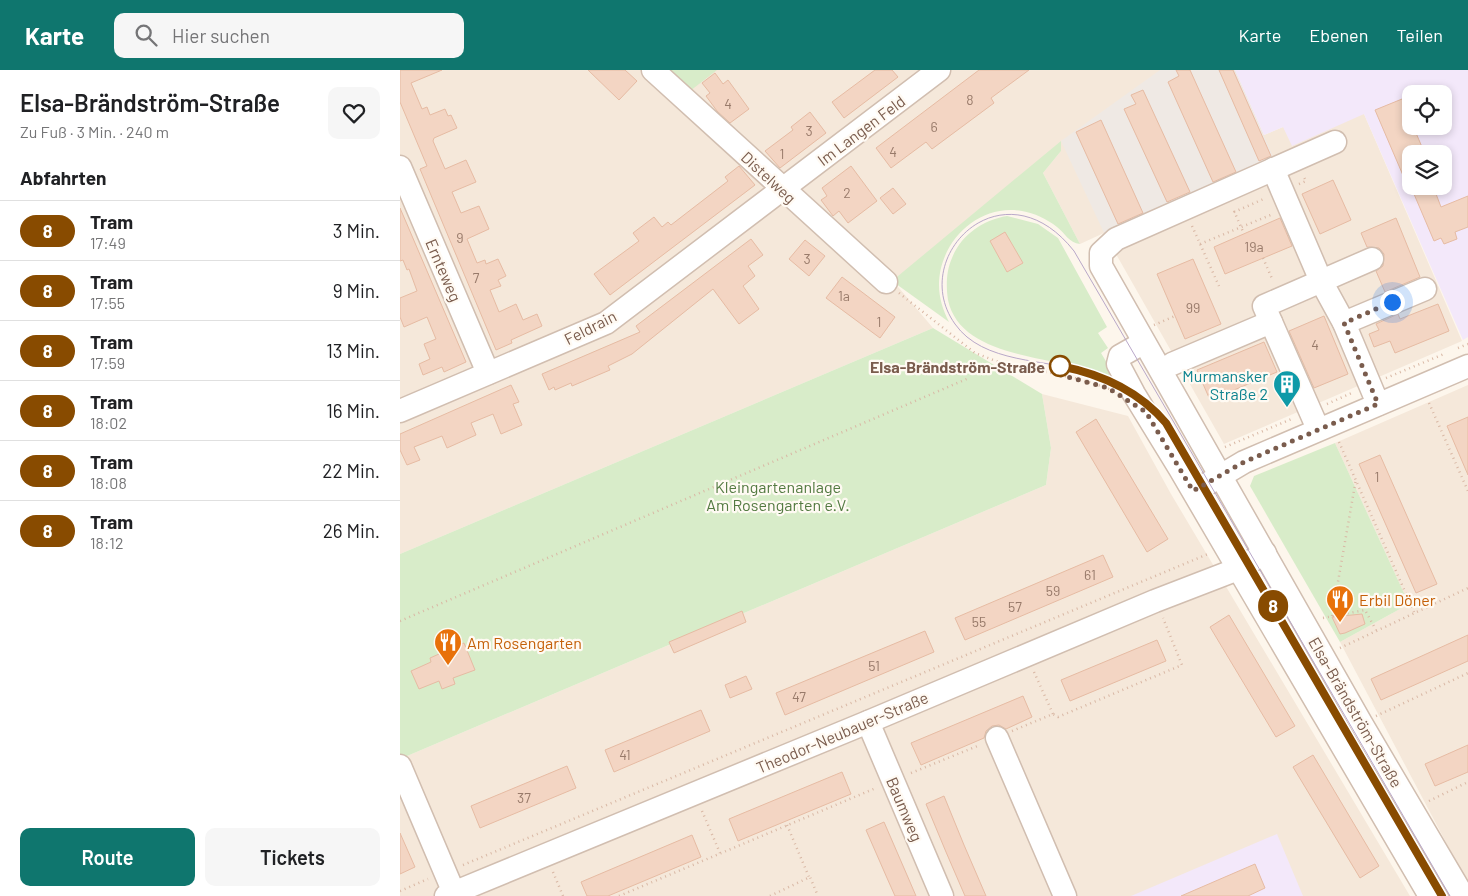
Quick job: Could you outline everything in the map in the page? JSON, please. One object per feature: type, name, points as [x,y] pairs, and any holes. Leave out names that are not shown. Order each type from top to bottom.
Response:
[{"type":"street","name":"Distelweg","points":[[653,70],[886,282]]},
{"type":"street","name":"Im Langen Feld","points":[[783,190],[940,70]]},
{"type":"street","name":"Elsa-Brändström-Straße","points":[[1335,142],[1116,239],[1101,253],[1103,272],[1147,334],[1221,476],[1361,723],[1463,896]]},
{"type":"street","name":"Ernteweg","points":[[400,167],[488,374]]},
{"type":"street","points":[[1273,170],[1321,282],[1344,323],[1378,404]]},
{"type":"street","name":"Feldrain","points":[[400,411],[606,323],[783,190]]},
{"type":"street","points":[[1172,364],[1321,282],[1372,260]]},
{"type":"street","points":[[1344,323],[1425,289]]},
{"type":"street","points":[[1271,309],[1324,427]]},
{"type":"street","name":"Elsa-Brändström-Straße","points":[[1147,334],[1120,356],[1118,364],[1430,896]]},
{"type":"street","points":[[1193,491],[1244,462],[1468,366]]},
{"type":"street","name":"Theodor-Neubauer-Straße","points":[[450,894],[868,722],[1155,600],[1238,569],[1265,553]]},
{"type":"street","name":"Baumweg","points":[[868,722],[942,896]]},
{"type":"street","points":[[997,738],[1065,896]]},
{"type":"street","points":[[400,766],[445,872],[450,894]]},
{"type":"path","points":[[1225,191],[1244,234]]},
{"type":"path","points":[[1200,244],[1289,207]]},
{"type":"path","points":[[1185,209],[1218,286]]},
{"type":"path","points":[[1262,258],[1271,309]]},
{"type":"path","points":[[886,282],[975,353],[996,361],[1079,379],[1112,391]]},
{"type":"path","points":[[1147,334],[1175,316]]},
{"type":"path","points":[[400,620],[970,378]]},
{"type":"path","points":[[1421,386],[1468,491]]},
{"type":"path","points":[[1324,427],[1356,479],[1414,612]]},
{"type":"path","points":[[1332,616],[1356,479]]},
{"type":"path","points":[[400,891],[956,660],[1224,546]]},
{"type":"path","points":[[1323,656],[1468,588]]},
{"type":"path","points":[[1027,655],[1053,714],[1058,717],[1182,665],[1155,600]]},
{"type":"path","points":[[1305,624],[1332,616],[1365,610],[1376,630]]},
{"type":"path","points":[[1361,723],[1468,673]]},
{"type":"path","points":[[619,896],[1053,714]]},
{"type":"path","points":[[1412,808],[1468,782]]},
{"type":"path","points":[[700,807],[720,854]]},
{"type":"path","points":[[787,825],[818,896]]},
{"type":"path","points":[[770,896],[810,878]]},
{"type":"shaded area","points":[[400,70],[1235,70],[1264,135],[1283,127],[1364,114],[1462,341],[1224,444],[1104,233],[1080,244],[1043,173],[1061,151],[893,281],[933,328],[400,554]]},
{"type":"shaded area","points":[[1160,70],[1235,70],[1275,161],[1106,237],[1061,141]]},
{"type":"shaded area","points":[[1235,70],[1468,70],[1468,337],[1463,340],[1364,114],[1292,146],[1283,127],[1264,135]]},
{"type":"shaded area","points":[[1468,385],[1468,884],[1340,642],[1409,604],[1335,443]]},
{"type":"shaded area","points":[[1042,394],[1128,416],[1171,494],[1410,896],[400,896],[400,759],[1046,485],[1051,448]]},
{"type":"shaded area","points":[[1277,834],[1303,896],[1131,896]]},
{"type":"green space","points":[[667,70],[717,70],[690,91]]},
{"type":"green space","points":[[1061,141],[1061,151],[1043,173],[1080,244],[1070,240],[1049,221],[1027,212],[1006,210],[990,213],[976,220],[964,229],[954,241],[946,254],[941,269],[940,295],[949,322],[892,281]]},
{"type":"green space","points":[[1007,216],[1038,224],[1058,238],[1107,327],[1098,333],[1108,348],[1101,353],[1110,368],[1109,376],[1089,369],[1015,353],[992,346],[972,335],[957,320],[948,300],[947,284],[952,258],[961,242],[974,230],[990,221]]},
{"type":"green space","name":"Kleingartenanlage Am Rosengarten e.V.","points":[[933,328],[1042,394],[1051,448],[1046,485],[400,759],[400,554]]},
{"type":"green space","points":[[1335,443],[1409,604],[1340,642],[1250,486],[1254,476]]},
{"type":"building","points":[[400,70],[442,70],[411,83],[422,109],[427,107],[430,115],[445,109],[448,116],[451,115],[457,128],[434,138],[433,141],[445,169],[466,160],[476,182],[452,192],[461,213],[479,206],[489,229],[467,239],[477,263],[485,260],[486,264],[498,259],[506,276],[498,280],[501,286],[490,290],[499,312],[516,304],[523,320],[537,314],[542,326],[511,340],[512,343],[496,350],[420,169],[427,166],[400,102]]},
{"type":"building","points":[[588,70],[625,70],[637,81],[619,100]]},
{"type":"building","points":[[875,70],[892,70],[898,77],[844,118],[832,102]]},
{"type":"building","points":[[979,70],[1029,70],[991,98],[994,103],[932,149],[926,142],[891,168],[876,148]]},
{"type":"building","points":[[1176,70],[1190,70],[1236,172],[1213,182],[1168,82],[1179,76]]},
{"type":"building","points":[[1219,70],[1233,70],[1271,156],[1259,161]]},
{"type":"building","points":[[715,73],[723,84],[728,80],[749,109],[730,123],[717,111],[706,96],[710,93],[702,83]]},
{"type":"building","points":[[1143,90],[1190,192],[1167,202],[1124,109],[1136,104],[1131,95]]},
{"type":"building","points":[[1402,99],[1402,135],[1417,135],[1421,145],[1402,145],[1402,173],[1375,110]]},
{"type":"building","points":[[810,112],[826,133],[780,168],[765,151],[793,130],[791,127]]},
{"type":"building","points":[[1101,120],[1143,213],[1118,224],[1076,132]]},
{"type":"building","points":[[739,166],[755,185],[610,295],[594,274],[639,241],[633,233],[654,217],[662,227],[668,222],[671,225],[728,181],[725,177]]},
{"type":"building","points":[[851,166],[877,201],[848,223],[839,211],[833,216],[821,200],[827,196],[822,188]]},
{"type":"building","points":[[1333,180],[1351,220],[1320,234],[1302,194]]},
{"type":"building","points":[[893,188],[906,204],[893,214],[880,198]]},
{"type":"building","points":[[1414,195],[1436,195],[1441,207],[1468,196],[1468,227],[1455,232],[1457,239],[1444,244],[1441,238],[1434,241]]},
{"type":"building","points":[[400,208],[466,362],[444,372],[442,367],[423,375],[419,364],[430,359],[424,344],[436,339],[427,317],[404,327],[400,317],[400,298],[417,291],[409,269],[407,270],[403,260],[400,261]]},
{"type":"building","points":[[1280,218],[1292,246],[1225,274],[1214,247]]},
{"type":"building","points":[[1396,218],[1420,277],[1385,292],[1376,271],[1383,266],[1384,254],[1379,248],[1367,247],[1361,233]]},
{"type":"building","points":[[1005,232],[1023,263],[1007,272],[990,241]]},
{"type":"building","points":[[751,239],[763,255],[748,266],[755,276],[743,286],[759,309],[739,324],[713,289],[632,354],[608,366],[610,370],[572,386],[571,383],[555,390],[554,387],[549,390],[542,374],[640,332],[636,326]]},
{"type":"building","points":[[805,240],[825,256],[809,276],[789,259]]},
{"type":"building","points":[[1193,259],[1221,324],[1185,339],[1157,274]]},
{"type":"building","points":[[842,277],[895,317],[880,338],[826,298]]},
{"type":"building","points":[[1438,304],[1449,331],[1395,353],[1390,341],[1374,347],[1369,334],[1379,330],[1376,324],[1398,314],[1400,319]]},
{"type":"building","points":[[1324,316],[1348,374],[1314,388],[1289,331]]},
{"type":"building","points":[[1264,342],[1277,372],[1210,400],[1197,370]]},
{"type":"building","points":[[511,385],[519,402],[513,404],[522,425],[501,434],[493,414],[471,423],[476,435],[447,448],[442,436],[414,447],[420,460],[407,465],[400,450],[400,434]]},
{"type":"building","points":[[1468,417],[1468,475],[1447,426]]},
{"type":"building","points":[[1096,419],[1168,539],[1147,552],[1076,432]]},
{"type":"building","points":[[1380,455],[1437,584],[1416,593],[1359,464]]},
{"type":"building","points":[[1103,555],[1113,577],[965,640],[955,618]]},
{"type":"building","points":[[742,611],[746,622],[674,653],[669,642]]},
{"type":"building","points":[[1362,614],[1365,624],[1340,634],[1332,617]]},
{"type":"building","points":[[1229,615],[1295,726],[1276,737],[1210,627]]},
{"type":"building","points":[[925,631],[934,652],[785,715],[776,693]]},
{"type":"building","points":[[1468,635],[1468,661],[1381,700],[1371,679]]},
{"type":"building","points":[[1157,640],[1166,661],[1070,701],[1061,680]]},
{"type":"building","name":"Am Rosengarten","points":[[464,643],[475,670],[453,678],[455,684],[442,689],[439,681],[419,689],[411,671],[431,662],[430,658]]},
{"type":"building","points":[[746,676],[752,689],[730,698],[725,685]]},
{"type":"building","points":[[1023,696],[1032,717],[1006,729],[999,725],[992,726],[986,731],[984,738],[921,765],[911,743]]},
{"type":"building","points":[[701,710],[710,731],[614,772],[605,750]]},
{"type":"building","points":[[1468,745],[1468,772],[1435,786],[1425,764]]},
{"type":"building","points":[[1313,755],[1379,866],[1360,878],[1293,767]]},
{"type":"building","points":[[567,766],[576,788],[480,828],[471,806]]},
{"type":"building","points":[[842,772],[851,794],[738,841],[729,819]]},
{"type":"building","points":[[944,796],[986,896],[965,896],[946,852],[926,804]]},
{"type":"building","points":[[884,822],[916,896],[895,896],[866,830]]},
{"type":"building","points":[[400,833],[415,867],[400,874]]},
{"type":"building","points":[[692,835],[701,857],[608,896],[587,896],[581,882]]},
{"type":"building","points":[[1255,864],[1265,888],[1248,896],[1181,896]]},
{"type":"tram line","points":[[1442,896],[1166,423],[1140,399],[1109,380],[1071,368],[998,353],[982,347],[967,337],[955,324],[943,298],[943,272],[953,248],[970,229],[992,217],[1019,215],[1047,226],[1074,251],[1450,896]]},
{"type":"tram line","name":"8","points":[[1060,366],[1104,378],[1124,388],[1144,402],[1166,423],[1442,896]]},
{"type":"place","name":"Elsa-Brändström-Straße","points":[[1060,366]]},
{"type":"place","name":"Murmansker Straße 2","points":[[1287,408]]},
{"type":"place","name":"Erbil Döner","points":[[1340,623]]},
{"type":"place","name":"Am Rosengarten","points":[[448,666]]},
{"type":"route","points":[[1060,366],[1061,375],[1108,388],[1146,412],[1193,491],[1244,462],[1378,404],[1344,323],[1392,302]]}]
